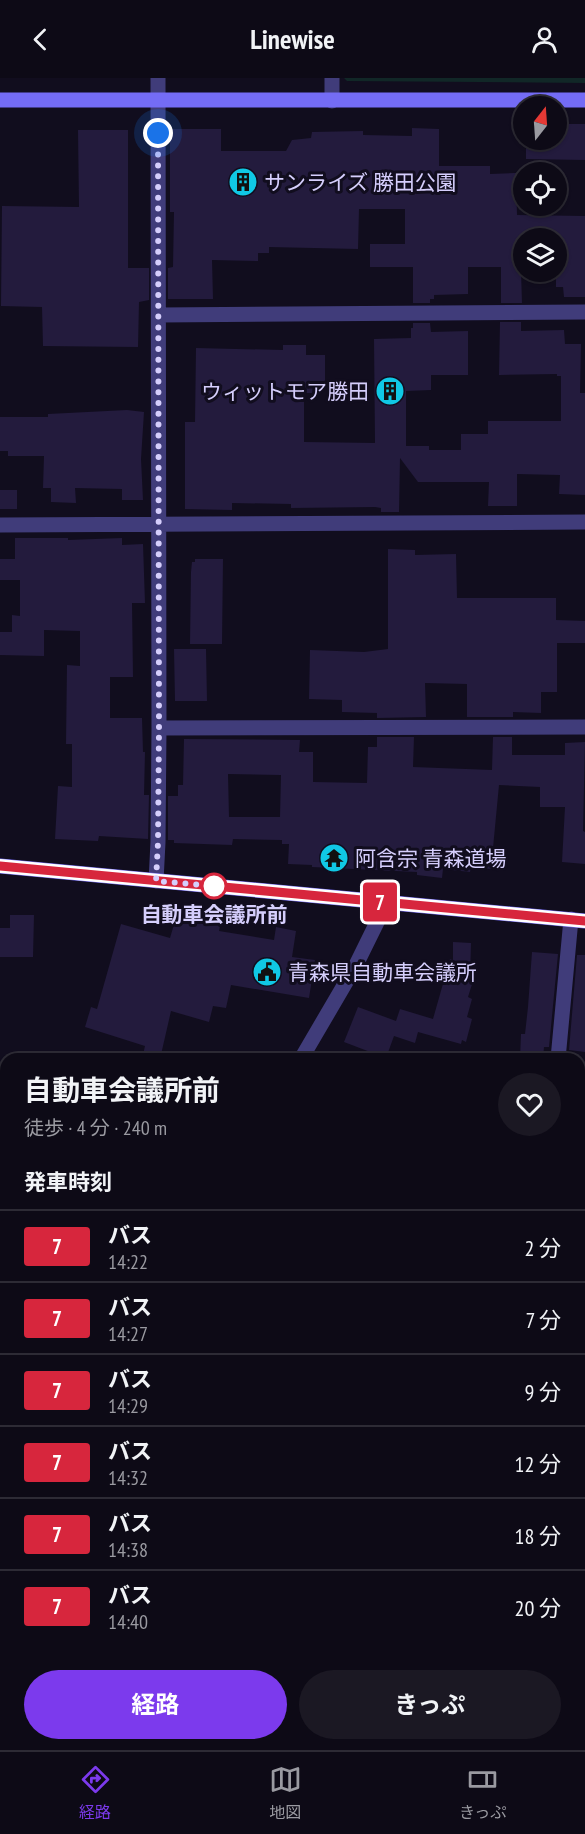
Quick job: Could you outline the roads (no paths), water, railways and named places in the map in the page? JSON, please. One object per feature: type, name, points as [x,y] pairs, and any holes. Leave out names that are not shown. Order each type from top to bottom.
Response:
[{"type":"street","points":[[156,881],[159,728],[158,78]]},
{"type":"street","points":[[332,78],[332,101]]},
{"type":"street","points":[[0,100],[585,100]]},
{"type":"street","points":[[159,315],[585,312]]},
{"type":"street","points":[[0,525],[585,522]]},
{"type":"street","points":[[159,728],[585,726]]},
{"type":"street","points":[[0,866],[578,920],[559,1053]]},
{"type":"street","points":[[305,1053],[356,965],[387,902]]},
{"type":"place","name":"サンライズ 勝田公園","points":[[243,182]]},
{"type":"place","name":"ウィットモア勝田","points":[[390,391]]},
{"type":"place","name":"阿含宗 青森道場","points":[[334,858]]},
{"type":"place","name":"自動車会議所前","points":[[214,886]]},
{"type":"place","name":"青森県自動車会議所","points":[[267,972]]}]
